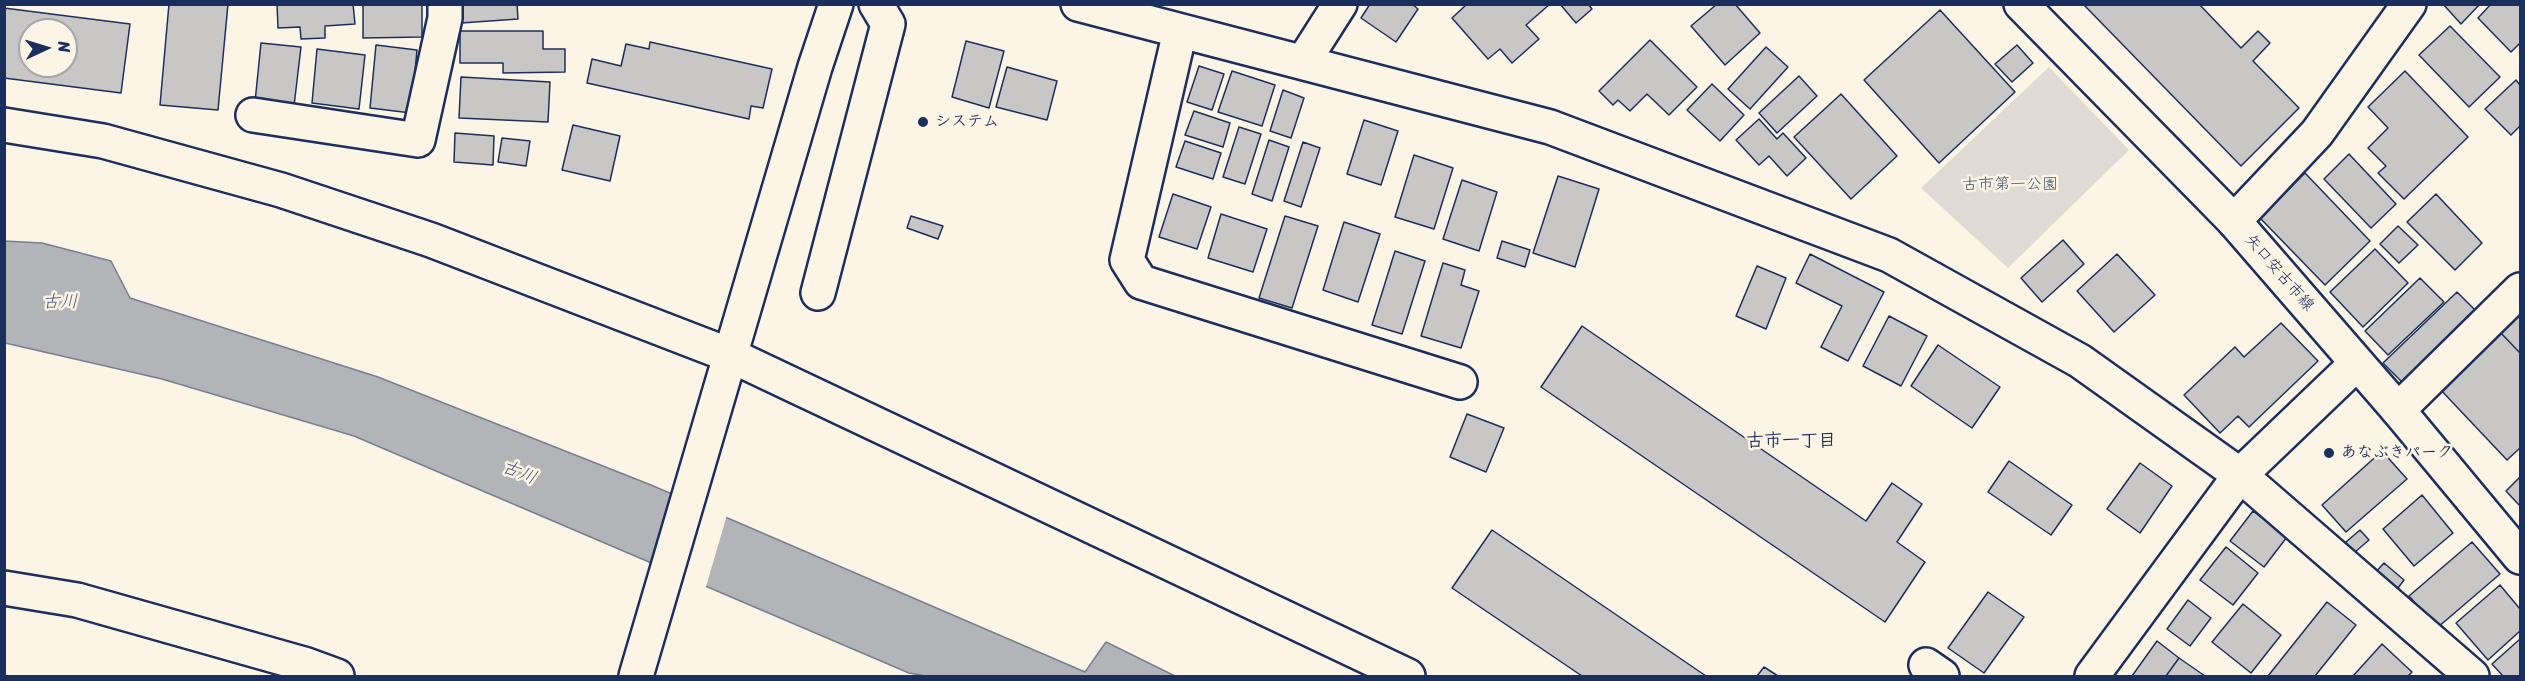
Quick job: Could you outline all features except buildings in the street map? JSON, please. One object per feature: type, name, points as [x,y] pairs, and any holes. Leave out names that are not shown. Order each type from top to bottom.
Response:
[{"type":"street","points":[[254,115],[418,140],[445,18],[445,4]]},
{"type":"street","points":[[636,676],[815,67],[836,4]]},
{"type":"street","points":[[818,294],[888,24],[876,4]]},
{"type":"street","points":[[1303,62],[1340,4]]},
{"type":"street","name":"矢口安古市線","points":[[2021,4],[2234,221],[2398,410],[2520,557]]},
{"type":"street","points":[[2234,221],[2317,133],[2409,4]]},
{"type":"street","points":[[1084,5],[1550,127],[1889,255],[2080,361],[2240,475],[2472,676]]},
{"type":"street","points":[[1180,31],[1127,260],[1141,282],[1461,382]]},
{"type":"street","points":[[4,125],[103,141],[281,190],[430,240],[729,365],[1408,676]]},
{"type":"street","points":[[2398,410],[2520,290]]},
{"type":"street","points":[[2092,676],[2240,475],[2356,364]]},
{"type":"street","points":[[4,588],[77,600],[307,664],[337,676]]},
{"type":"green space","name":"古市第一公園","points":[[2049,67],[2129,150],[2008,268],[1921,188]]},
{"type":"water","name":"古川","points":[[4,241],[42,243],[111,261],[130,298],[378,377],[651,485],[1085,672],[1106,642],[1175,676],[926,676],[909,673],[354,436],[162,379],[5,343]]},
{"type":"pier","points":[[673,491],[727,515],[705,590],[652,567]]},
{"type":"place","name":"システム","points":[[923,122]]},
{"type":"place","name":"あなぶきパーク","points":[[2329,453]]},
{"type":"district","name":"古市一丁目","points":[[1791,441]]}]
